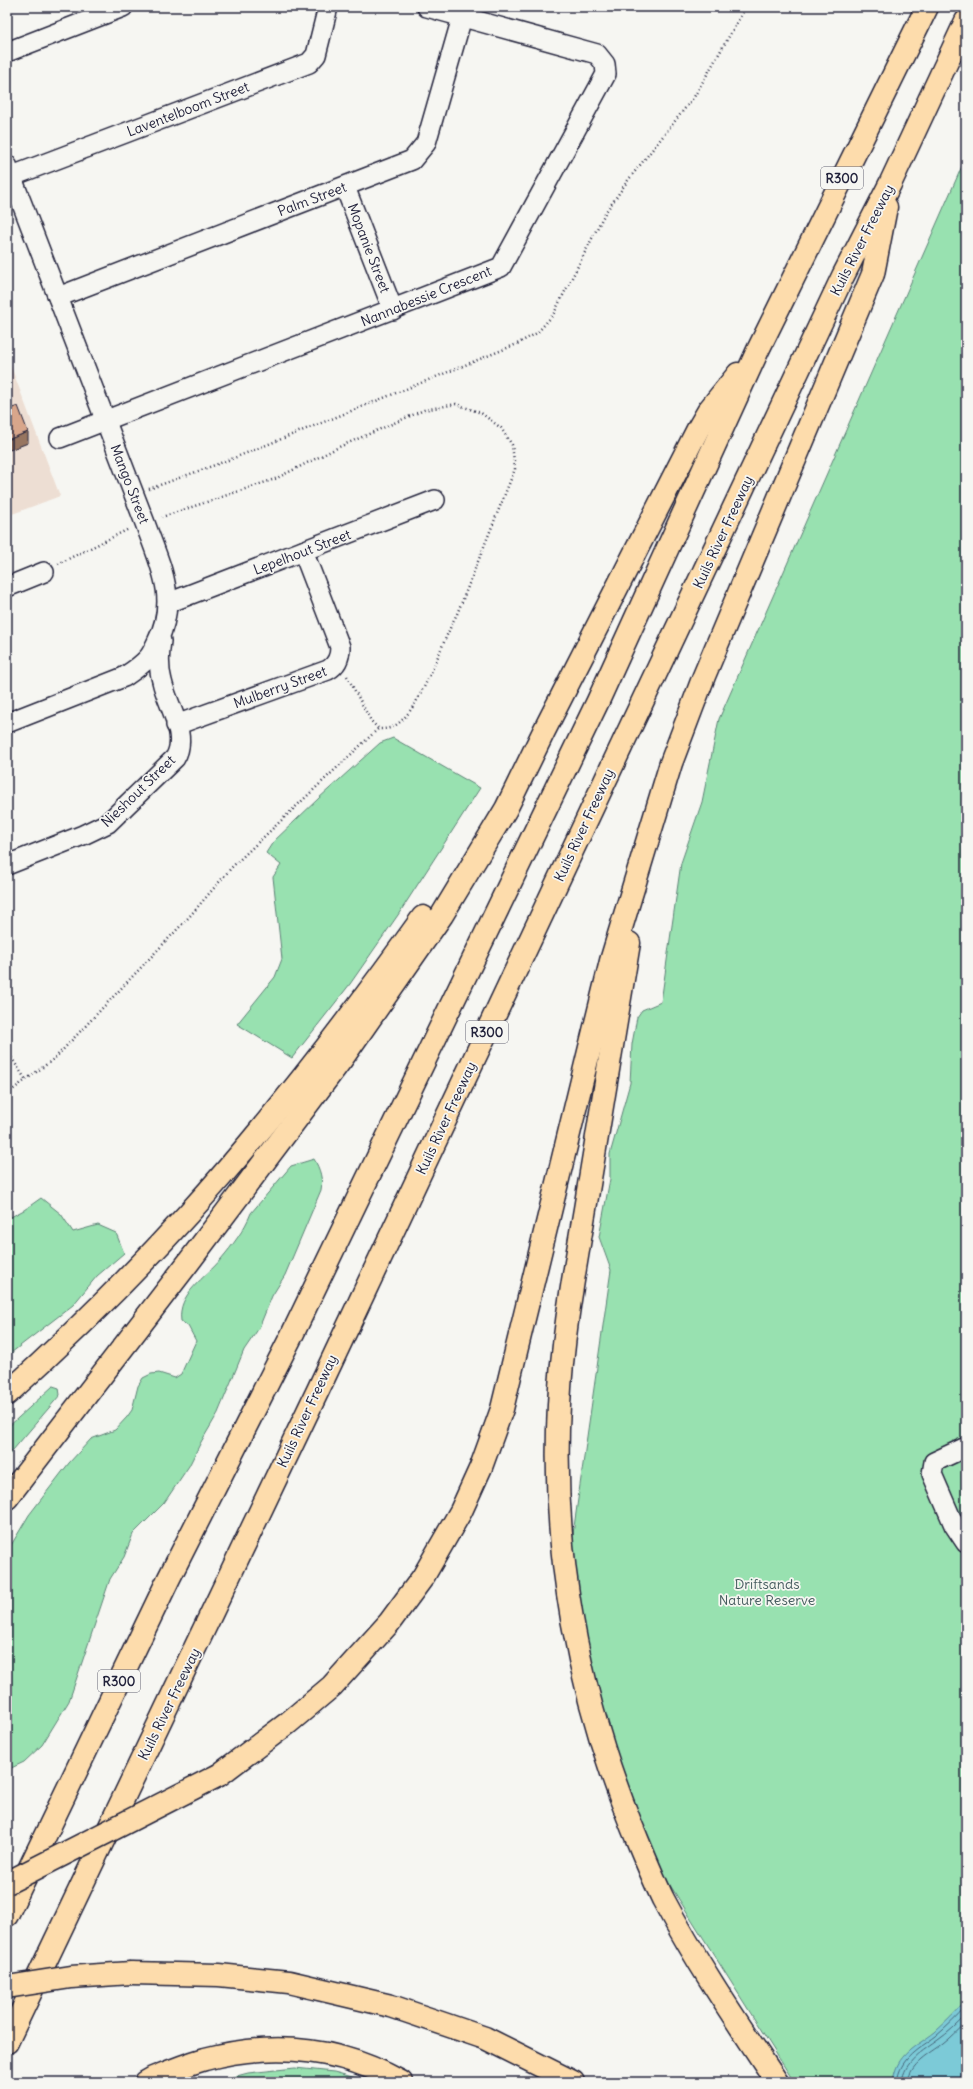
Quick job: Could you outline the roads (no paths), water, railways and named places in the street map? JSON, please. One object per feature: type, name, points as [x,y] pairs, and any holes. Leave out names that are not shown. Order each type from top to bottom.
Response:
[{"type":"highway","name":"R300","points":[[7,1915],[166,1585],[291,1337],[598,702],[758,350],[927,7]]},
{"type":"highway","name":"Kuils River Freeway","points":[[7,2042],[843,276],[890,184],[966,21]]},
{"type":"highway","points":[[7,1883],[219,1776],[288,1723],[332,1686],[389,1623],[423,1578],[461,1511],[481,1467],[502,1409],[611,961],[642,864],[671,763],[704,676],[873,274],[890,184]]},
{"type":"highway","points":[[7,1498],[188,1264],[380,1006],[476,861],[506,809],[544,731],[698,429],[709,410],[758,350]]},
{"type":"highway","points":[[7,1394],[122,1284],[188,1215],[244,1150],[341,1030],[405,942],[452,875],[544,731]]},
{"type":"highway","points":[[642,864],[572,1283],[563,1351],[558,1459],[561,1518],[569,1602],[583,1673],[598,1732],[619,1794],[642,1850],[662,1896],[696,1957],[777,2082]]},
{"type":"highway","points":[[7,1986],[71,1977],[132,1973],[219,1975],[289,1982],[391,2006],[485,2038],[573,2082]]},
{"type":"highway","points":[[146,2082],[205,2059],[249,2051],[294,2049],[334,2054],[363,2063],[401,2082]]},
{"type":"street","points":[[7,52],[123,7]]},
{"type":"street","name":"Laventelboom Street","points":[[9,173],[309,62],[316,55],[328,7]]},
{"type":"street","name":"Nannabessie Crescent","points":[[60,438],[501,267],[606,74],[605,64],[597,54],[464,12],[427,7]]},
{"type":"street","name":"Palm Street","points":[[58,297],[405,164],[423,150],[426,144],[464,12]]},
{"type":"street","name":"Mango Street","points":[[7,723],[124,677],[150,657],[161,634],[168,603],[164,580],[145,523],[9,173]]},
{"type":"street","name":"Mopanie Street","points":[[345,187],[393,310]]},
{"type":"street","name":"Lepelhout Street","points":[[168,603],[436,500]]},
{"type":"street","name":"Mulberry Street","points":[[176,725],[328,670],[338,660],[340,647],[303,551]]},
{"type":"street","points":[[7,587],[44,572]]},
{"type":"street","name":"Nieshout Street","points":[[7,865],[83,835],[108,823],[175,758],[180,742],[159,670],[161,634]]},
{"type":"street","points":[[966,1447],[934,1462],[932,1474],[954,1525],[966,1543]]},
{"type":"water","points":[[966,2001],[966,2082],[893,2082],[898,2064],[903,2057],[935,2032]]},
{"type":"park label","name":"Driftsands Nature Reserve","points":[[767,1592]]}]
